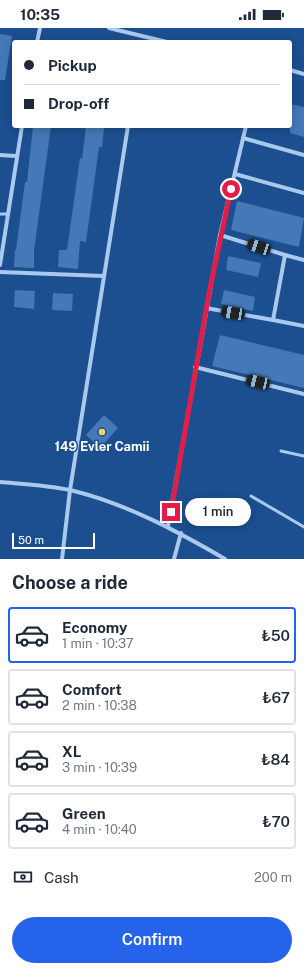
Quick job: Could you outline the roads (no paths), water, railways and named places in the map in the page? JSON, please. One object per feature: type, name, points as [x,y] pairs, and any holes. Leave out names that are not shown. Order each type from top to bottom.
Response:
[{"type":"street","points":[[37,40],[40,28]]},
{"type":"street","points":[[109,28],[157,40]]},
{"type":"street","points":[[292,71],[304,74]]},
{"type":"street","points":[[0,265],[22,128]]},
{"type":"street","points":[[62,559],[70,490],[128,128]]},
{"type":"street","points":[[168,526],[195,367],[220,235],[246,128]]},
{"type":"street","points":[[243,138],[304,155]]},
{"type":"street","points":[[0,155],[16,156]]},
{"type":"street","points":[[235,174],[304,193]]},
{"type":"street","points":[[220,235],[304,260]]},
{"type":"street","points":[[274,320],[284,255]]},
{"type":"street","points":[[0,272],[104,276]]},
{"type":"street","points":[[206,308],[304,326]]},
{"type":"street","points":[[195,367],[304,394]]},
{"type":"street","points":[[0,482],[70,490],[101,499],[168,526],[225,559]]},
{"type":"street","points":[[174,559],[181,533]]},
{"type":"lane","points":[[0,214],[8,214]]},
{"type":"lane","points":[[280,451],[304,456]]},
{"type":"lane","points":[[251,496],[304,527]]},
{"type":"place","name":"149 Evler Camii","points":[[102,432]]}]
